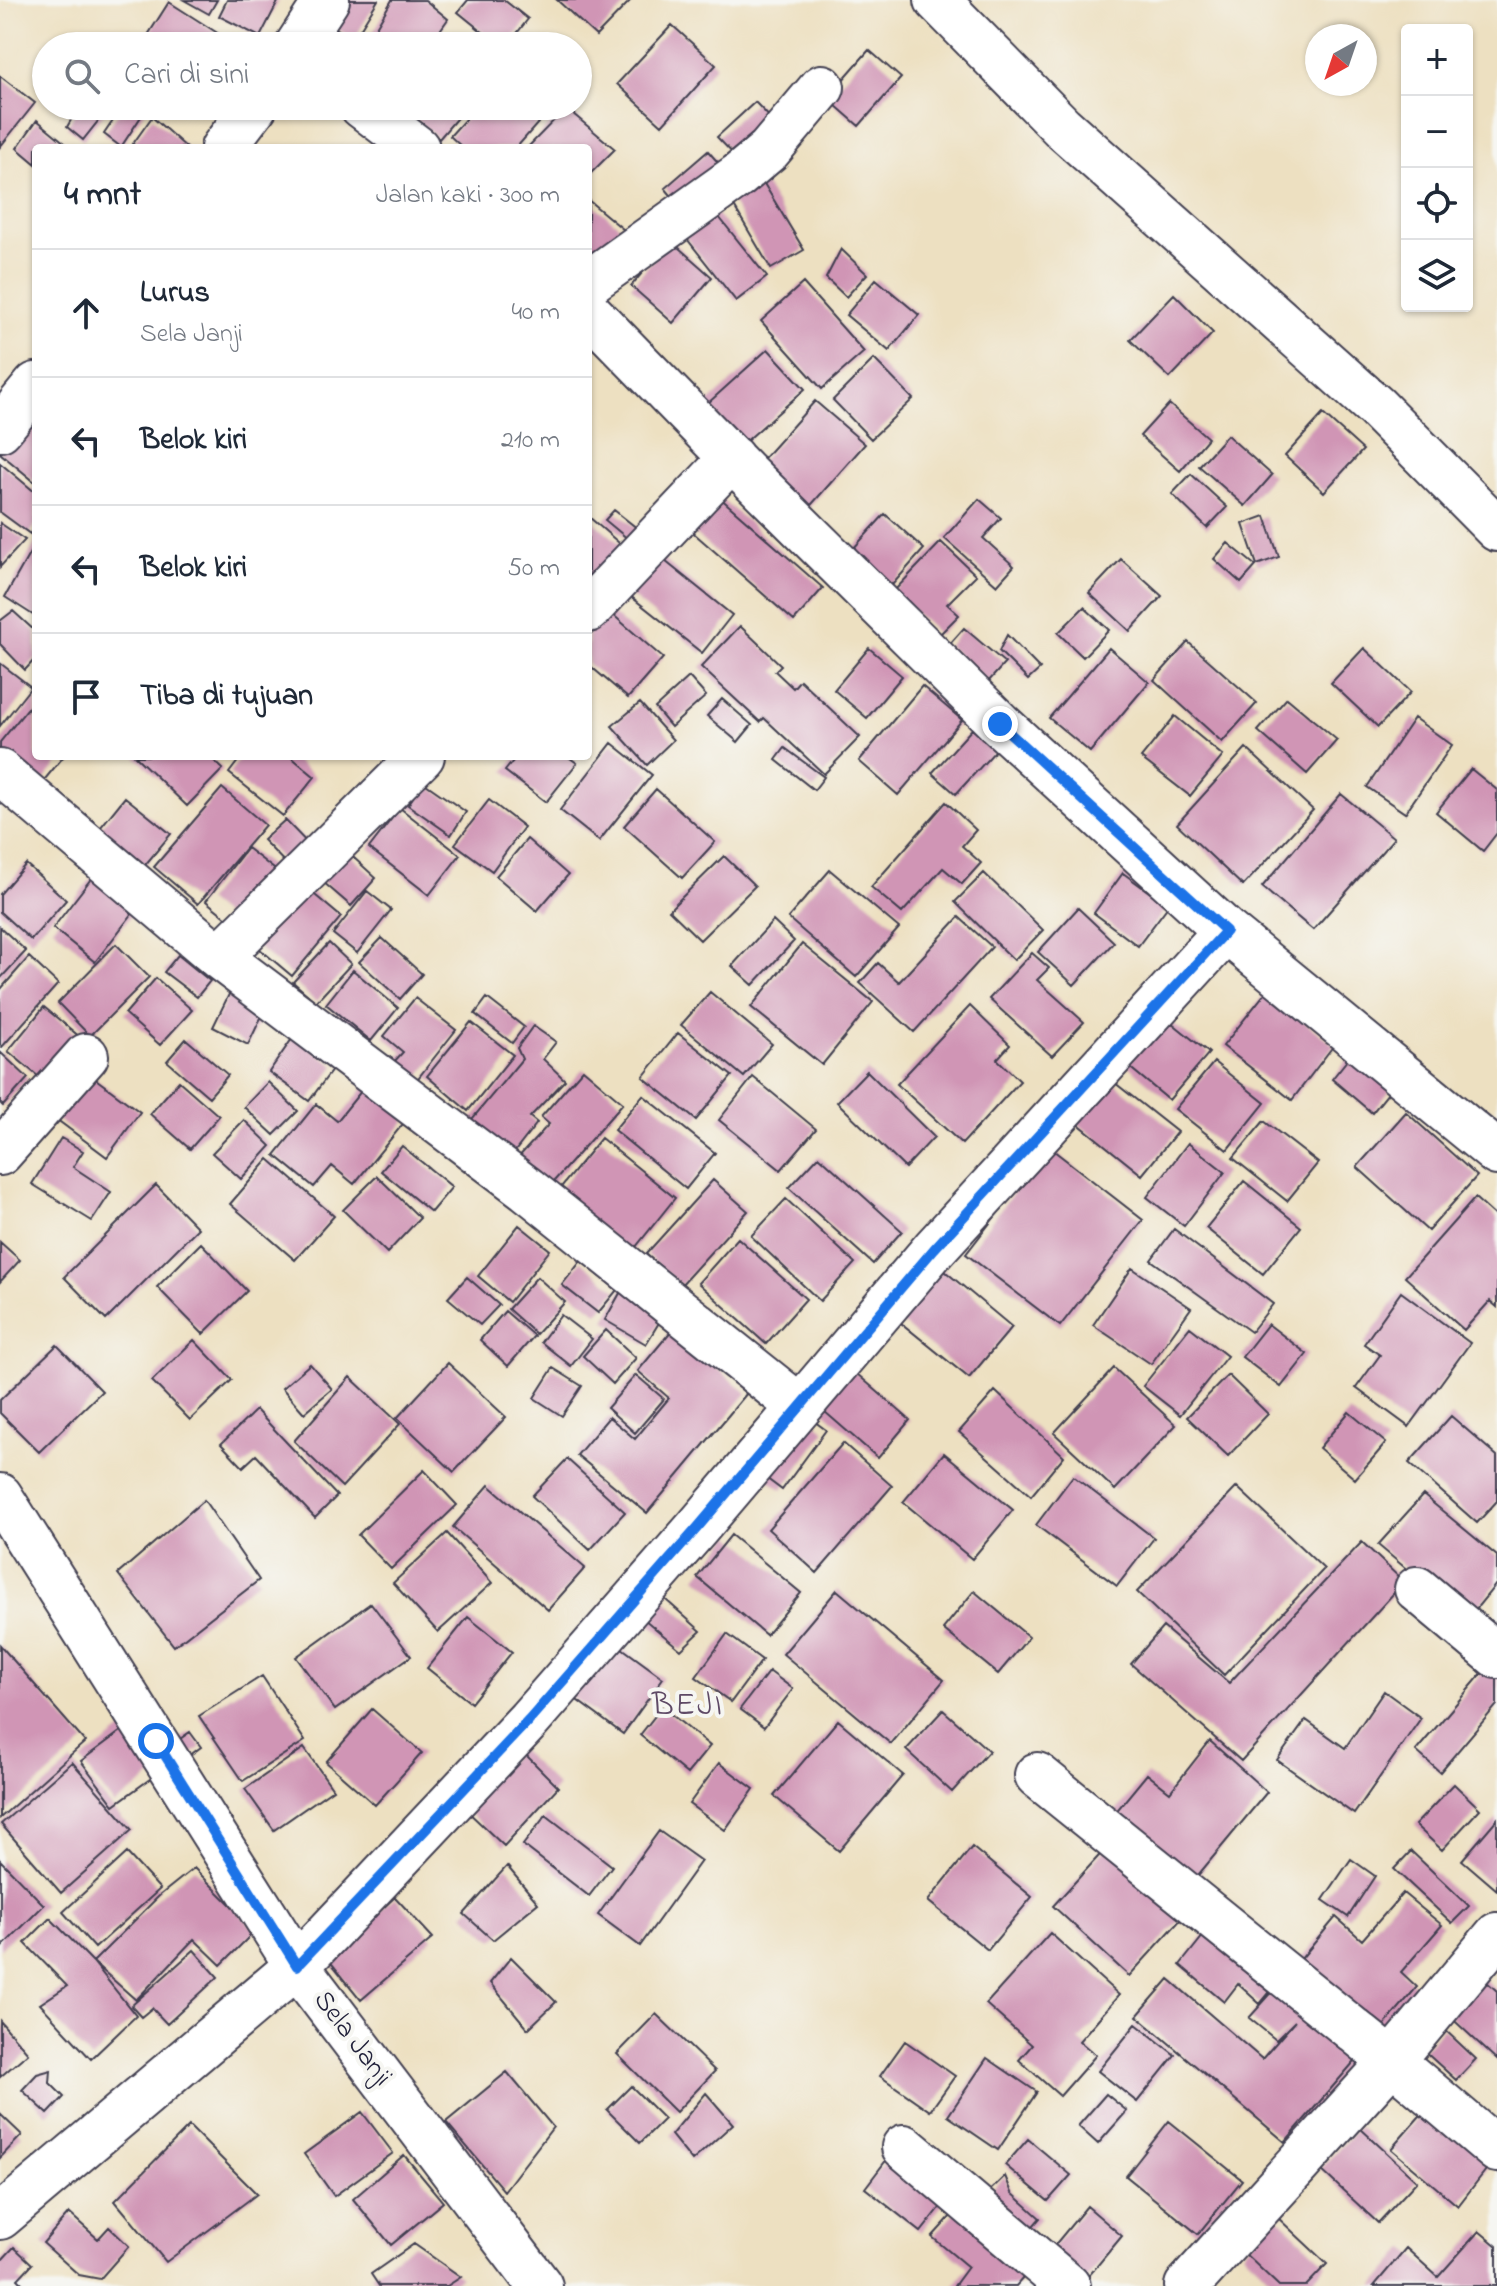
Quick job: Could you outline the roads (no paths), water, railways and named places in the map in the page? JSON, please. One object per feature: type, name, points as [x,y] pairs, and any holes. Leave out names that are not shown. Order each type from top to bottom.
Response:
[{"type":"street","points":[[306,32],[327,0]]},
{"type":"street","points":[[937,0],[1062,127],[1376,407],[1497,529]]},
{"type":"street","points":[[592,280],[738,176],[769,150],[822,87]]},
{"type":"street","points":[[226,144],[244,120]]},
{"type":"street","points":[[380,120],[412,144]]},
{"type":"street","points":[[592,315],[1000,724],[1226,931],[1497,1153]]},
{"type":"street","points":[[0,429],[32,390]]},
{"type":"street","points":[[592,606],[732,458]]},
{"type":"street","points":[[219,957],[418,760]]},
{"type":"street","points":[[0,772],[219,957],[527,1189],[800,1407]]},
{"type":"street","points":[[0,2217],[297,1966],[529,1720],[934,1249],[1226,931]]},
{"type":"street","points":[[0,1153],[86,1056]]},
{"type":"street","name":"Sela Janji","points":[[0,1496],[297,1966],[540,2286]]},
{"type":"street","points":[[1417,1589],[1497,1656]]},
{"type":"street","points":[[1037,1775],[1392,2061],[1497,2150]]},
{"type":"street","points":[[1187,2286],[1392,2061],[1497,1935]]},
{"type":"street","points":[[904,2147],[1068,2286]]},
{"type":"district","name":"BEJI","points":[[688,1706]]}]
